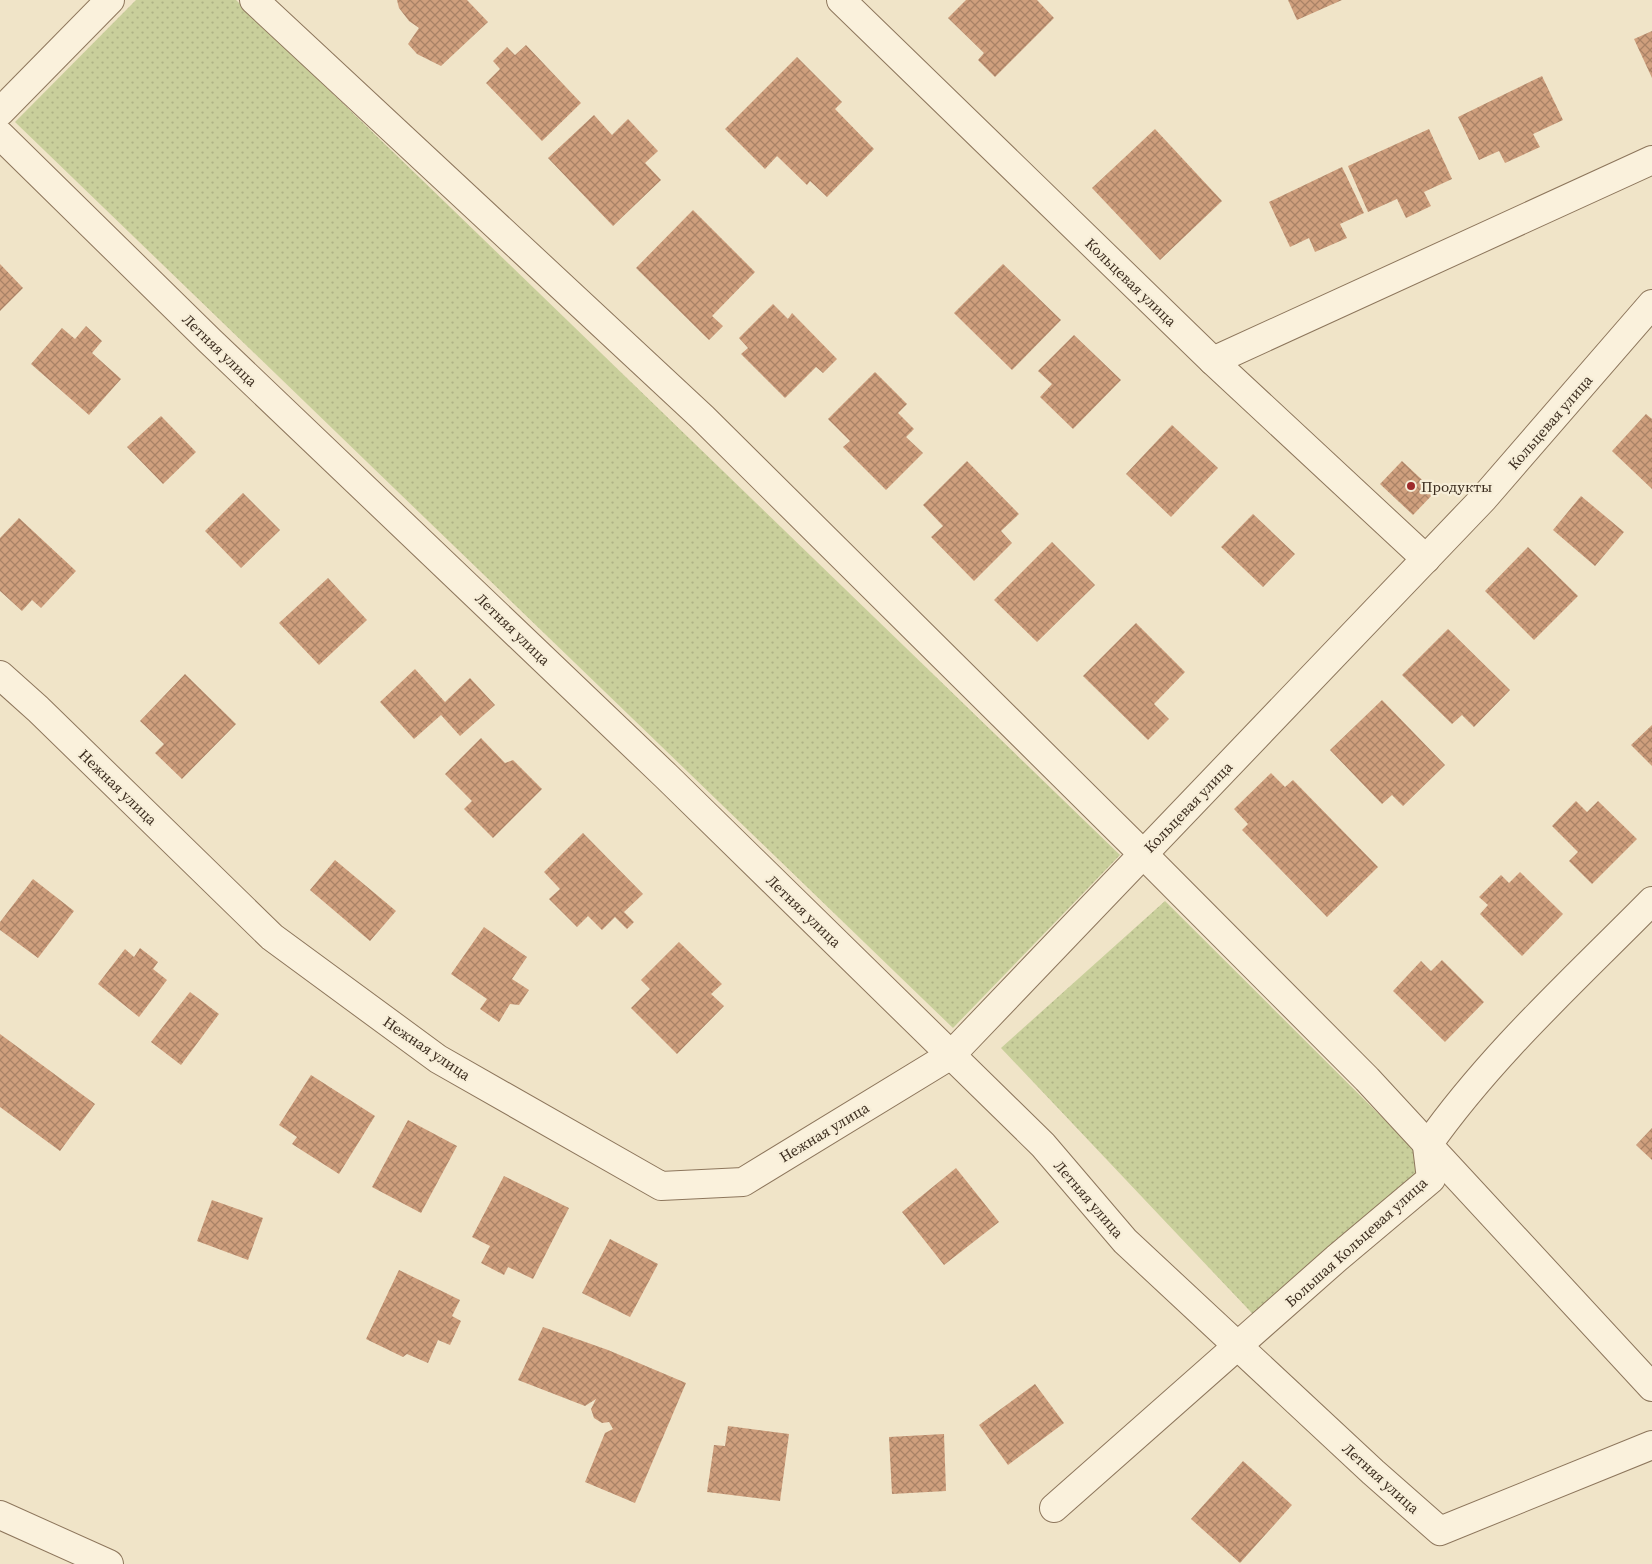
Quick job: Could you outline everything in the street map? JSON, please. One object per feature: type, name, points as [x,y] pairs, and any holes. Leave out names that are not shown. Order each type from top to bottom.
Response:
[{"type":"street","points":[[0,112],[110,0]]},
{"type":"street","points":[[254,0],[702,417],[1143,854],[1367,1080],[1652,1387]]},
{"type":"street","name":"Кольцевая улица","points":[[841,0],[1213,361],[1426,560]]},
{"type":"street","name":"Летняя улица","points":[[0,135],[209,340],[666,776],[1043,1145],[1125,1241],[1373,1472],[1440,1531],[1652,1445]]},
{"type":"street","points":[[1213,361],[1652,160]]},
{"type":"street","name":"Кольцевая улица","points":[[951,1055],[1483,499],[1652,304]]},
{"type":"street","name":"Нежная улица","points":[[0,675],[38,709],[272,937],[438,1059],[661,1186],[743,1182],[951,1055]]},
{"type":"street","points":[[1427,1146],[1453,1108],[1486,1068],[1652,901]]},
{"type":"street","name":"Большая Кольцевая улица","points":[[1054,1508],[1337,1258],[1431,1179],[1427,1146]]},
{"type":"street","points":[[0,1515],[109,1564]]},
{"type":"green space","points":[[136,0],[236,0],[1120,855],[953,1028],[15,122]]},
{"type":"green space","points":[[1165,901],[1446,1181],[1266,1328],[1001,1048]]},
{"type":"building","points":[[397,0],[467,0],[488,22],[441,66],[417,54],[408,44],[419,28],[409,21],[399,8]]},
{"type":"building","points":[[966,0],[1037,0],[1054,18],[995,77],[978,60],[984,53],[948,18]]},
{"type":"building","points":[[1288,0],[1342,0],[1297,20]]},
{"type":"building","points":[[1652,31],[1652,78],[1634,39]]},
{"type":"building","points":[[526,45],[581,103],[542,141],[486,83],[500,69],[493,61],[507,47],[515,55]]},
{"type":"building","points":[[797,57],[842,102],[835,109],[874,149],[827,197],[810,181],[807,185],[777,156],[765,169],[725,129]]},
{"type":"building","points":[[1542,76],[1563,120],[1533,134],[1540,147],[1505,163],[1499,151],[1479,160],[1458,117]]},
{"type":"building","points":[[594,115],[612,135],[628,119],[658,151],[645,163],[661,180],[613,226],[548,158]]},
{"type":"building","points":[[1155,129],[1222,201],[1160,260],[1092,188]]},
{"type":"building","points":[[1429,129],[1452,179],[1424,192],[1431,206],[1406,218],[1397,199],[1368,212],[1348,166]]},
{"type":"building","points":[[1342,167],[1364,213],[1340,224],[1347,238],[1315,252],[1309,238],[1290,247],[1269,202]]},
{"type":"building","points":[[693,210],[755,272],[712,316],[723,326],[709,340],[636,268]]},
{"type":"building","points":[[0,264],[23,288],[0,311]]},
{"type":"building","points":[[1003,264],[1061,320],[1012,370],[954,313]]},
{"type":"building","points":[[773,304],[788,319],[792,313],[837,359],[823,373],[816,367],[785,398],[741,354],[748,348],[739,338]]},
{"type":"building","points":[[86,326],[102,341],[92,353],[121,379],[89,415],[31,364],[62,328],[75,339]]},
{"type":"building","points":[[1074,335],[1121,380],[1073,429],[1040,397],[1052,384],[1038,371]]},
{"type":"building","points":[[875,372],[907,404],[898,413],[914,429],[906,437],[923,453],[886,490],[843,447],[850,441],[828,419]]},
{"type":"building","points":[[1646,414],[1652,419],[1652,489],[1612,451]]},
{"type":"building","points":[[161,416],[196,452],[163,484],[127,447]]},
{"type":"building","points":[[1172,425],[1218,468],[1171,517],[1126,474]]},
{"type":"building","points":[[967,461],[1019,514],[1001,531],[1012,543],[974,581],[931,537],[943,526],[923,505]]},
{"type":"building","points":[[1402,461],[1435,492],[1413,515],[1380,484]]},
{"type":"building","points":[[243,493],[280,530],[241,568],[205,531]]},
{"type":"building","points":[[1581,496],[1624,532],[1595,566],[1553,530]]},
{"type":"building","points":[[1253,514],[1295,554],[1263,587],[1221,547]]},
{"type":"building","points":[[19,518],[76,571],[41,608],[32,600],[22,611],[0,591],[0,538]]},
{"type":"building","points":[[1052,542],[1095,585],[1037,642],[994,600]]},
{"type":"building","points":[[1528,547],[1578,596],[1534,640],[1485,591]]},
{"type":"building","points":[[328,578],[367,620],[319,665],[279,623]]},
{"type":"building","points":[[1136,623],[1185,672],[1154,704],[1169,719],[1148,740],[1083,676]]},
{"type":"building","points":[[1448,629],[1510,690],[1474,727],[1462,715],[1452,724],[1402,675]]},
{"type":"building","points":[[415,669],[445,702],[470,678],[495,705],[460,736],[441,715],[414,739],[380,702]]},
{"type":"building","points":[[185,674],[236,724],[182,779],[155,753],[164,744],[140,721]]},
{"type":"building","points":[[1382,700],[1445,765],[1403,806],[1392,795],[1382,804],[1330,750]]},
{"type":"building","points":[[1652,725],[1652,766],[1631,745]]},
{"type":"building","points":[[481,738],[505,763],[513,760],[542,789],[493,838],[464,809],[472,801],[445,774]]},
{"type":"building","points":[[1271,773],[1285,787],[1293,780],[1378,867],[1327,917],[1242,830],[1248,824],[1234,809]]},
{"type":"building","points":[[1576,801],[1587,812],[1598,801],[1637,839],[1592,884],[1569,861],[1578,852],[1552,826]]},
{"type":"building","points":[[583,833],[643,894],[624,912],[634,922],[627,929],[615,917],[602,930],[588,916],[577,927],[549,899],[560,889],[544,872]]},
{"type":"building","points":[[335,860],[396,911],[370,941],[310,890]]},
{"type":"building","points":[[1520,872],[1563,914],[1522,956],[1480,914],[1488,905],[1479,897],[1501,875],[1509,883]]},
{"type":"building","points":[[33,879],[74,911],[38,958],[0,930],[0,922]]},
{"type":"building","points":[[484,927],[527,957],[512,979],[529,990],[519,1005],[510,1004],[499,1022],[480,1009],[487,999],[451,974]]},
{"type":"building","points":[[679,942],[722,984],[711,994],[724,1006],[677,1054],[631,1008],[650,989],[641,980]]},
{"type":"building","points":[[140,948],[158,962],[153,969],[167,980],[139,1017],[98,984],[125,949],[134,957]]},
{"type":"building","points":[[1442,960],[1484,1002],[1445,1042],[1393,991],[1421,961],[1431,971]]},
{"type":"building","points":[[190,992],[219,1014],[181,1065],[151,1042]]},
{"type":"building","points":[[0,1034],[95,1104],[60,1151],[0,1107]]},
{"type":"building","points":[[311,1075],[375,1116],[339,1174],[292,1144],[297,1137],[279,1125]]},
{"type":"building","points":[[408,1120],[457,1146],[421,1213],[372,1187]]},
{"type":"building","points":[[1652,1128],[1652,1160],[1636,1145]]},
{"type":"building","points":[[956,1168],[999,1222],[944,1265],[902,1212]]},
{"type":"building","points":[[504,1176],[569,1208],[533,1279],[508,1267],[504,1275],[481,1263],[490,1246],[472,1237]]},
{"type":"building","points":[[212,1200],[263,1218],[248,1260],[197,1241]]},
{"type":"building","points":[[610,1239],[658,1264],[630,1317],[582,1293]]},
{"type":"building","points":[[399,1270],[460,1300],[452,1316],[461,1321],[450,1345],[438,1340],[428,1363],[407,1354],[403,1357],[366,1339]]},
{"type":"building","points":[[543,1327],[608,1350],[686,1383],[635,1503],[585,1482],[605,1433],[613,1429],[609,1422],[602,1423],[594,1418],[591,1409],[596,1399],[585,1406],[518,1380]]},
{"type":"building","points":[[1035,1384],[1064,1423],[1008,1465],[979,1425]]},
{"type":"building","points":[[728,1426],[789,1434],[780,1501],[707,1492],[714,1445],[725,1446]]},
{"type":"building","points":[[944,1434],[946,1491],[892,1494],[889,1437]]},
{"type":"building","points":[[1243,1461],[1292,1505],[1240,1563],[1191,1519]]},
{"type":"place","name":"Продукты","points":[[1411,486]]}]
